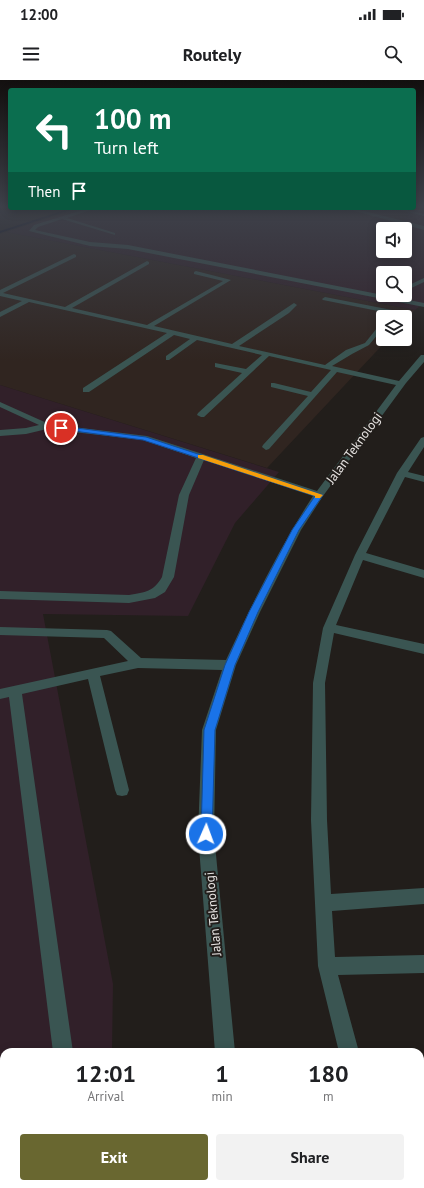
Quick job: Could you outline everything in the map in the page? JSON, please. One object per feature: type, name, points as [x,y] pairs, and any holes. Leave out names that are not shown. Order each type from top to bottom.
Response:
[{"type":"street","points":[[0,293],[71,258]]},
{"type":"street","points":[[185,258],[376,294]]},
{"type":"street","points":[[66,309],[147,263]]},
{"type":"street","points":[[148,327],[228,280],[196,273]]},
{"type":"street","points":[[412,286],[424,280]]},
{"type":"street","points":[[0,293],[401,384]]},
{"type":"street","points":[[325,299],[382,310]]},
{"type":"street","points":[[0,314],[29,300]]},
{"type":"street","points":[[412,302],[424,305]]},
{"type":"street","points":[[234,346],[287,312],[294,305]]},
{"type":"street","points":[[86,390],[172,332]]},
{"type":"street","points":[[326,367],[350,352],[367,344],[376,333]]},
{"type":"street","points":[[169,358],[195,338]]},
{"type":"street","points":[[201,415],[267,354]]},
{"type":"street","name":"Jalan Teknologi","points":[[225,1048],[206,834],[209,730],[230,665],[254,612],[296,530],[319,495],[401,384],[424,357]]},
{"type":"street","points":[[218,365],[248,372]]},
{"type":"street","points":[[266,447],[336,370]]},
{"type":"street","points":[[274,385],[314,395]]},
{"type":"street","points":[[0,404],[47,426],[144,438],[319,495]]},
{"type":"street","points":[[0,433],[26,431],[47,426]]},
{"type":"street","points":[[348,1048],[327,966],[319,820],[319,684],[329,628],[360,555],[402,473],[419,457],[424,440]]},
{"type":"street","points":[[0,594],[129,599],[151,595],[161,589],[168,577],[184,495],[201,457]]},
{"type":"street","points":[[402,473],[424,479]]},
{"type":"street","points":[[360,555],[424,574]]},
{"type":"street","points":[[329,628],[424,649]]},
{"type":"street","points":[[0,631],[107,634],[138,663]]},
{"type":"street","points":[[62,1048],[7,692],[138,663],[230,665]]},
{"type":"street","points":[[93,673],[122,790]]},
{"type":"street","points":[[323,903],[424,896]]},
{"type":"street","points":[[327,966],[424,964]]},
{"type":"shaded area","points":[[0,258],[141,258],[415,310],[412,313],[412,310],[376,310],[376,346],[381,346],[267,468],[0,385]]},
{"type":"shaded area","points":[[141,258],[424,258],[424,303],[415,310]]},
{"type":"shaded area","points":[[0,385],[279,472],[235,523],[188,616],[43,614],[113,984],[112,1048],[0,1048]]},
{"type":"slow traffic","points":[[200,456],[319,495],[318,496]]},
{"type":"route","points":[[61,428],[144,438],[319,495],[296,530],[254,612],[230,665],[209,730],[206,834]]}]
